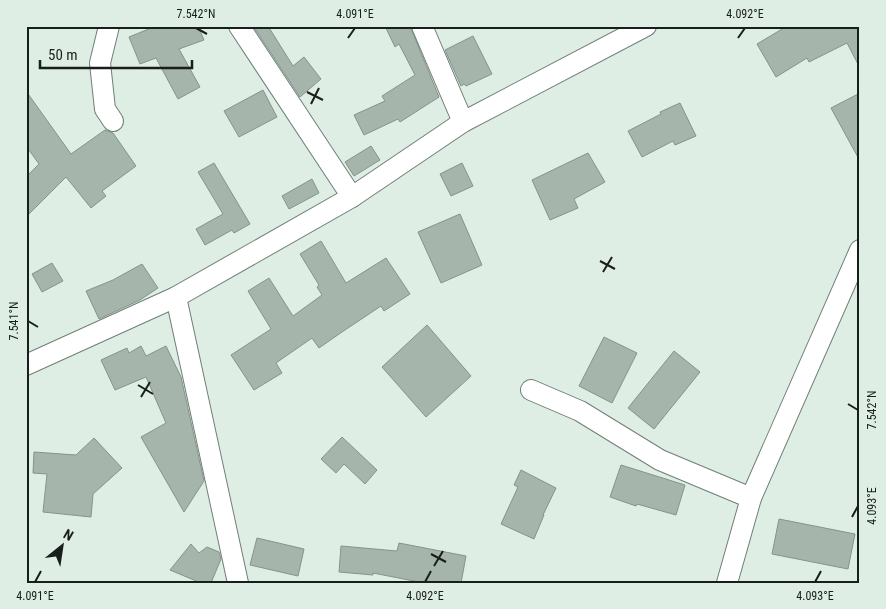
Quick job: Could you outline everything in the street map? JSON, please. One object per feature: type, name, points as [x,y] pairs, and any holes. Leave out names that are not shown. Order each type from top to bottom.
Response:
[{"type":"street","points":[[109,26],[100,63],[105,109],[112,121]]},
{"type":"street","points":[[239,26],[352,197]]},
{"type":"street","points":[[422,26],[463,122]]},
{"type":"street","points":[[26,365],[176,297],[352,197],[463,122],[646,26]]},
{"type":"street","points":[[727,583],[751,498],[860,250]]},
{"type":"street","points":[[176,297],[238,583]]},
{"type":"street","points":[[531,390],[580,411],[660,460],[751,498]]},
{"type":"building","points":[[156,26],[198,26],[204,40],[179,49],[200,87],[178,99],[156,58],[140,64],[129,37]]},
{"type":"building","points":[[253,26],[268,26],[293,66],[304,57],[321,79],[300,97]]},
{"type":"building","points":[[385,26],[410,26],[439,97],[400,122],[398,119],[364,135],[354,115],[385,101],[382,96],[415,75],[399,44],[395,47]]},
{"type":"building","points":[[787,26],[860,26],[860,68],[847,43],[809,62],[807,58],[776,77],[757,44]]},
{"type":"building","points":[[473,36],[492,74],[466,86],[464,84],[461,86],[445,50]]},
{"type":"building","points":[[263,90],[277,117],[239,137],[224,111]]},
{"type":"building","points":[[26,91],[71,154],[105,130],[113,133],[136,166],[102,191],[106,196],[91,208],[66,177],[26,217],[26,177],[39,164],[26,146]]},
{"type":"building","points":[[860,93],[860,161],[831,108]]},
{"type":"building","points":[[680,103],[696,136],[675,145],[673,141],[642,157],[628,131],[661,114],[660,112]]},
{"type":"building","points":[[371,146],[380,160],[354,176],[345,162]]},
{"type":"building","points":[[588,153],[605,182],[574,199],[578,208],[550,220],[532,180]]},
{"type":"building","points":[[214,163],[250,224],[234,233],[232,230],[205,245],[196,229],[223,214],[198,172]]},
{"type":"building","points":[[462,163],[473,186],[451,196],[440,174]]},
{"type":"building","points":[[312,179],[319,193],[289,209],[282,196]]},
{"type":"building","points":[[460,214],[482,265],[441,283],[418,232]]},
{"type":"building","points":[[321,241],[346,283],[386,258],[410,294],[384,311],[381,306],[319,348],[312,338],[276,363],[282,373],[254,390],[231,355],[271,329],[248,291],[269,278],[293,316],[322,295],[317,287],[319,285],[300,254]]},
{"type":"building","points":[[52,263],[63,281],[42,292],[32,274]]},
{"type":"building","points":[[142,264],[158,288],[140,300],[99,319],[86,291],[113,280]]},
{"type":"building","points":[[427,325],[471,376],[426,417],[382,367]]},
{"type":"building","points":[[604,337],[637,353],[612,403],[579,386]]},
{"type":"building","points":[[141,346],[146,356],[166,346],[181,377],[204,481],[184,512],[141,437],[166,423],[146,377],[115,390],[101,360],[127,348],[129,353]]},
{"type":"building","points":[[674,351],[700,372],[654,429],[628,408]]},
{"type":"building","points":[[342,437],[377,470],[365,484],[344,464],[336,473],[321,459]]},
{"type":"building","points":[[94,438],[122,468],[93,494],[91,517],[43,512],[47,474],[33,473],[34,452],[76,455]]},
{"type":"building","points":[[621,465],[685,485],[676,515],[637,504],[636,506],[610,497]]},
{"type":"building","points":[[521,470],[556,488],[534,539],[501,524],[518,487],[514,485]]},
{"type":"building","points":[[779,519],[855,534],[848,569],[772,554]]},
{"type":"building","points":[[257,538],[304,549],[298,576],[250,565]]},
{"type":"building","points":[[399,543],[466,556],[461,583],[424,583],[373,573],[373,575],[339,572],[341,546],[397,551]]},
{"type":"building","points":[[191,544],[199,553],[207,547],[219,552],[221,559],[211,583],[201,583],[170,570]]}]
